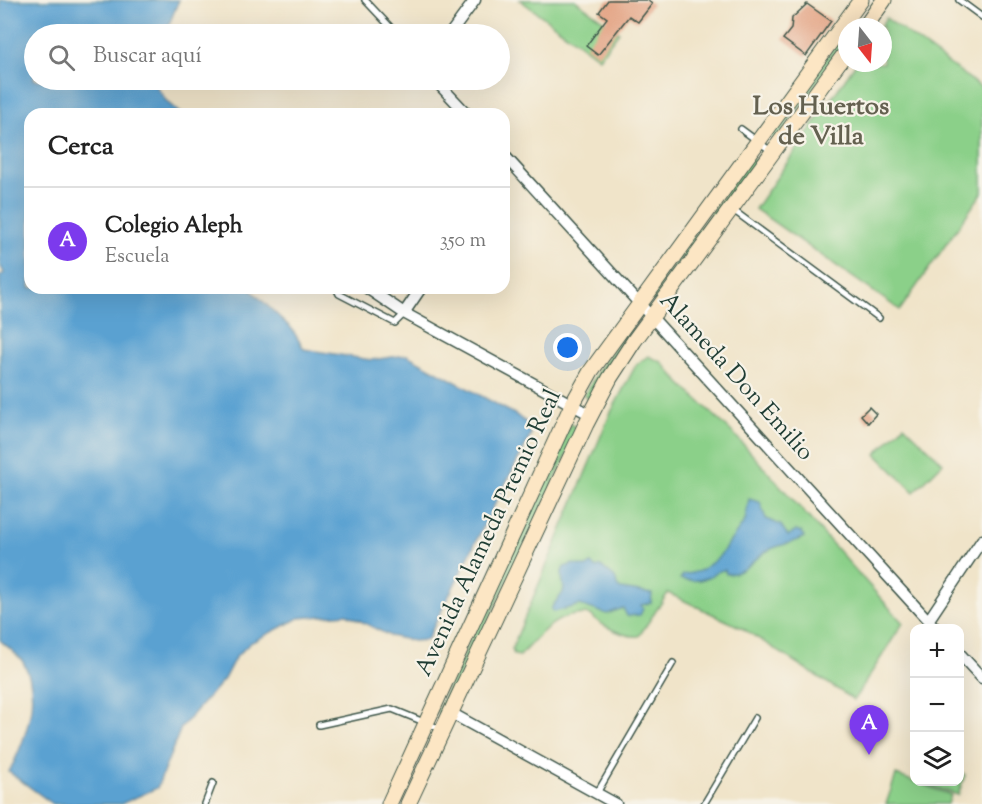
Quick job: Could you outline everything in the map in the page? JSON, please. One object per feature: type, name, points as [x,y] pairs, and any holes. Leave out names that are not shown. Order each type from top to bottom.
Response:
[{"type":"street","points":[[457,24],[475,0]]},
{"type":"street","name":"Avenida Alameda Premio Real","points":[[389,804],[572,405],[591,371],[861,0]]},
{"type":"street","points":[[871,18],[884,0]]},
{"type":"street","name":"Avenida Alameda Premio Real","points":[[408,804],[610,378],[838,63]]},
{"type":"street","points":[[444,90],[461,108]]},
{"type":"street","name":"Alameda Don Emilio","points":[[510,161],[931,624]]},
{"type":"street","points":[[376,294],[404,313],[591,415]]},
{"type":"street","points":[[404,313],[417,294]]},
{"type":"street","points":[[933,624],[982,540]]},
{"type":"street","points":[[964,658],[982,678]]},
{"type":"street","points":[[451,713],[616,804]]},
{"type":"lane","points":[[365,0],[388,24]]},
{"type":"lane","points":[[960,0],[982,17]]},
{"type":"lane","points":[[741,129],[773,152]]},
{"type":"lane","points":[[731,209],[879,318]]},
{"type":"lane","points":[[339,294],[395,323],[404,313]]},
{"type":"lane","points":[[597,794],[673,663]]},
{"type":"lane","points":[[319,726],[392,709],[443,730]]},
{"type":"lane","points":[[705,804],[755,718]]},
{"type":"lane","points":[[205,804],[213,783]]},
{"type":"green space","points":[[520,0],[575,0],[619,32],[599,58]]},
{"type":"green space","points":[[892,22],[982,88],[982,193],[900,310],[755,209],[850,72],[892,72]]},
{"type":"green space","points":[[838,40],[838,54],[776,141],[769,136]]},
{"type":"green space","points":[[751,158],[758,163],[657,304],[649,298]]},
{"type":"green space","points":[[630,326],[636,330],[592,401],[584,395]]},
{"type":"green space","points":[[648,356],[662,362],[680,383],[734,434],[903,623],[854,700],[742,628],[668,593],[639,636],[620,633],[600,623],[591,615],[580,614],[559,620],[542,632],[520,656],[514,655],[512,649],[515,641],[610,414],[636,365]]},
{"type":"green space","points":[[570,424],[579,429],[443,716],[437,712]]},
{"type":"green space","points":[[904,425],[943,463],[914,492],[876,454]]},
{"type":"green space","points":[[896,775],[910,780],[910,786],[926,786],[951,795],[948,804],[886,804]]},
{"type":"green space","points":[[932,786],[961,786],[958,795]]},
{"type":"water","points":[[0,0],[179,0],[169,24],[24,24],[24,90],[159,90],[174,108],[24,108],[24,294],[255,294],[292,329],[304,349],[371,360],[407,355],[527,423],[531,435],[427,640],[413,641],[390,636],[347,614],[299,618],[250,643],[235,658],[224,679],[181,728],[157,788],[121,804],[53,804],[9,772],[26,733],[32,704],[32,689],[23,662],[0,640],[0,276],[4,273],[0,265]]},
{"type":"water","points":[[749,499],[760,502],[766,519],[781,525],[788,536],[796,530],[802,532],[804,537],[767,551],[739,571],[726,574],[725,570],[722,570],[707,578],[697,580],[680,579],[683,575],[700,571],[718,558],[745,521]]},
{"type":"water","points":[[573,564],[587,567],[591,564],[597,568],[601,566],[615,578],[621,589],[652,594],[651,603],[641,605],[643,609],[640,615],[627,616],[623,608],[607,614],[580,605],[554,612],[551,609],[563,592],[562,571],[564,567]]},
{"type":"building","points":[[608,0],[647,0],[652,4],[638,22],[629,16],[598,55],[586,46],[607,18],[599,12]]},
{"type":"building","points":[[807,4],[831,21],[806,56],[783,39],[791,29],[792,18]]},
{"type":"building","points":[[869,407],[876,414],[868,423],[861,415]]},
{"type":"place","name":"Colegio Aleph","points":[[869,755]]},
{"type":"district","name":"Los Huertos de Villa","points":[[821,122]]}]
